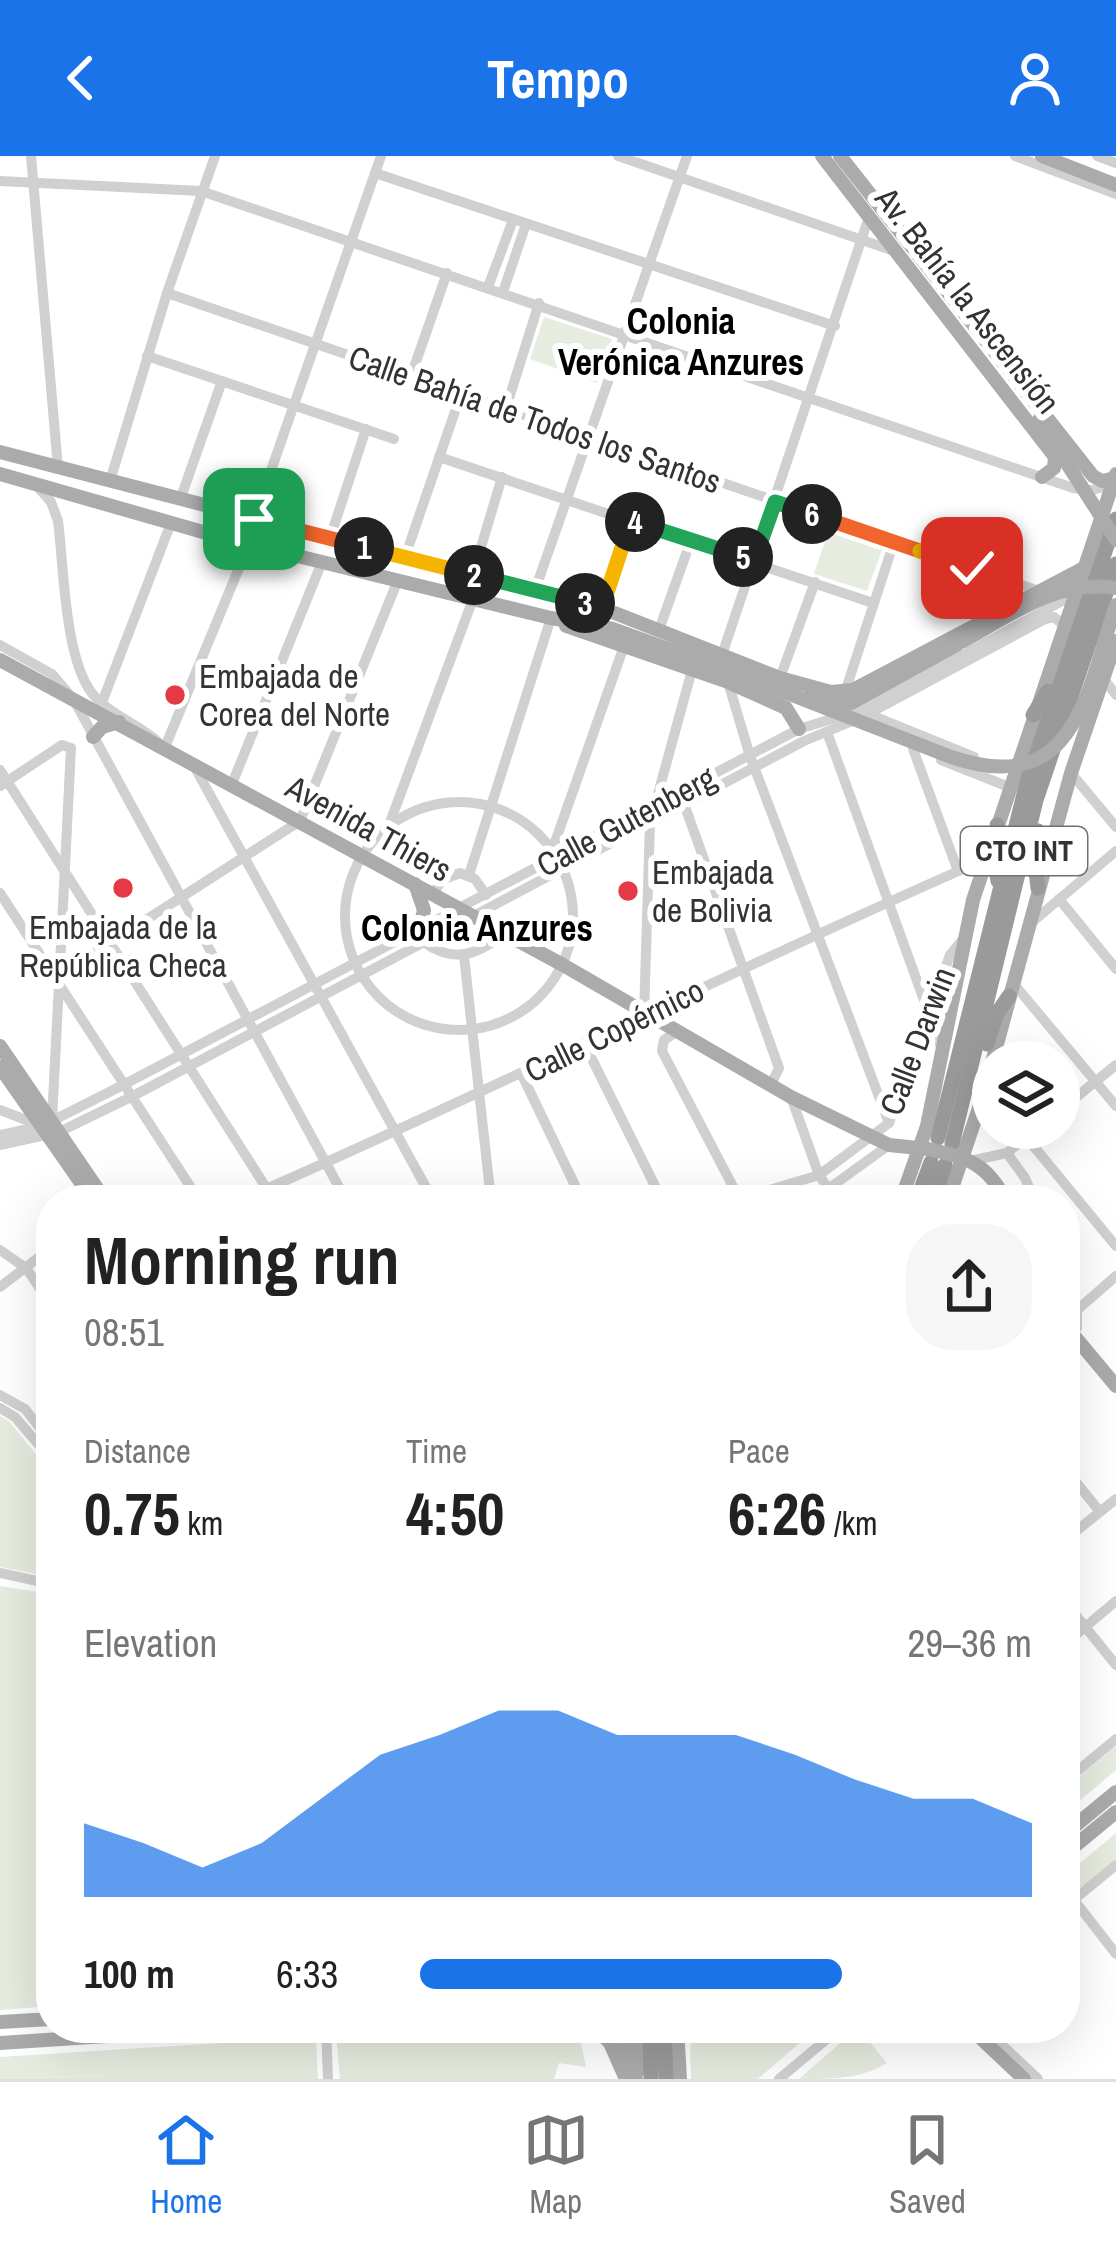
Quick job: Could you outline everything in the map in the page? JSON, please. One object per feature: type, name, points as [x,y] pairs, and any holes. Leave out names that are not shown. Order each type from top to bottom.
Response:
[{"type":"highway","name":"CTO INT","points":[[936,1185],[1027,782],[1071,624],[1107,521]]},
{"type":"highway","name":"CTO INT","points":[[925,1185],[943,1153],[969,1078],[1036,800],[1116,564]]},
{"type":"highway","points":[[1033,715],[1043,704],[1071,624]]},
{"type":"highway","points":[[1036,800],[1038,888]]},
{"type":"highway","points":[[997,825],[1000,840],[994,865],[1000,887]]},
{"type":"highway","points":[[969,1078],[1011,990]]},
{"type":"highway","points":[[650,2043],[651,2079]]},
{"type":"highway","points":[[665,2043],[666,2079]]},
{"type":"main road","name":"Av. Bahía la Ascensión","points":[[822,156],[1055,458],[1054,468],[1042,477]]},
{"type":"main road","name":"Av. Bahía la Ascensión","points":[[840,156],[1093,476],[1102,481],[1114,479]]},
{"type":"main road","points":[[1042,156],[1113,179]]},
{"type":"main road","points":[[1067,156],[1113,179]]},
{"type":"main road","points":[[954,302],[970,333],[1039,420],[1116,540]]},
{"type":"main road","points":[[0,452],[602,608],[780,678],[848,698],[1060,590],[1116,588]]},
{"type":"main road","points":[[0,474],[249,544],[550,618],[613,629],[982,768],[1009,769],[1051,753],[1074,726],[1116,604]]},
{"type":"main road","name":"CTO INT","points":[[1071,624],[1073,595],[1107,521],[1114,479]]},
{"type":"main road","points":[[848,698],[1082,569]]},
{"type":"main road","points":[[550,618],[692,670],[733,678],[786,708],[800,729]]},
{"type":"main road","name":"CTO INT","points":[[915,1185],[943,1153],[1011,990],[1071,772],[1116,640]]},
{"type":"main road","name":"Avenida Thiers","points":[[5,661],[74,700],[100,708],[563,965],[770,1086],[889,1145],[943,1153]]},
{"type":"main road","name":"CTO INT","points":[[946,1185],[942,1050],[986,859],[1033,715]]},
{"type":"main road","points":[[93,737],[102,727],[118,722]]},
{"type":"main road","points":[[415,884],[424,910],[422,937]]},
{"type":"main road","points":[[0,1046],[84,1185]]},
{"type":"main road","points":[[0,1066],[94,1185]]},
{"type":"main road","points":[[943,1153],[993,1178],[997,1185]]},
{"type":"main road","points":[[1080,1340],[1116,1386]]},
{"type":"main road","points":[[1080,1822],[1116,1792]]},
{"type":"main road","points":[[1080,1841],[1116,1812]]},
{"type":"main road","points":[[0,2022],[36,2020]]},
{"type":"main road","points":[[0,2043],[36,2041]]},
{"type":"main road","points":[[610,2043],[626,2079]]},
{"type":"main road","points":[[625,2043],[637,2079]]},
{"type":"main road","points":[[637,2079],[638,2043]]},
{"type":"main road","points":[[677,2043],[680,2079]]},
{"type":"main road","points":[[678,2060],[684,2043]]},
{"type":"main road","points":[[986,2043],[1024,2079]]},
{"type":"street","points":[[31,156],[58,468]]},
{"type":"street","points":[[110,481],[215,156]]},
{"type":"street","points":[[254,519],[381,156]]},
{"type":"street","points":[[617,156],[897,252]]},
{"type":"street","points":[[535,590],[687,156]]},
{"type":"street","points":[[1016,156],[1113,179]]},
{"type":"street","points":[[1097,156],[1113,179]]},
{"type":"street","points":[[375,173],[835,326]]},
{"type":"street","points":[[0,181],[201,190],[1073,488],[1092,490],[1114,479]]},
{"type":"street","points":[[722,655],[869,217]]},
{"type":"street","points":[[488,286],[512,220]]},
{"type":"street","points":[[503,292],[526,224]]},
{"type":"street","points":[[411,376],[447,274]]},
{"type":"street","name":"Calle Bahía de Todos los Santos","points":[[167,293],[1039,591]]},
{"type":"street","points":[[506,408],[539,303]]},
{"type":"street","points":[[147,356],[394,439]]},
{"type":"street","points":[[181,500],[222,381]]},
{"type":"street","points":[[405,557],[461,394]]},
{"type":"street","points":[[330,538],[367,429]]},
{"type":"street","points":[[439,457],[873,603]]},
{"type":"street","points":[[473,574],[502,477]]},
{"type":"street","points":[[35,484],[51,502],[58,521],[75,652],[91,693],[100,708],[145,730],[163,746],[249,544]]},
{"type":"street","points":[[1073,488],[1107,521]]},
{"type":"street","points":[[602,608],[632,521]]},
{"type":"street","points":[[93,737],[171,523]]},
{"type":"street","points":[[659,630],[691,541]]},
{"type":"street","points":[[800,729],[848,698],[894,542]]},
{"type":"street","points":[[232,784],[322,562]]},
{"type":"street","points":[[57,977],[300,821],[398,580]]},
{"type":"street","points":[[780,678],[815,582]]},
{"type":"street","name":"Calle Gutenberg","points":[[50,1128],[355,964],[475,917],[558,858],[650,823],[683,799],[753,762],[868,714],[1073,595]]},
{"type":"street","points":[[389,825],[473,599]]},
{"type":"street","points":[[993,615],[1006,636]]},
{"type":"street","name":"Calle Gutenberg","points":[[753,762],[800,729],[860,710],[1049,617],[1071,624]]},
{"type":"street","points":[[469,874],[550,618]]},
{"type":"street","name":"Avenida Thiers","points":[[0,645],[5,661],[52,674],[74,700],[338,1185]]},
{"type":"street","points":[[558,858],[624,646]]},
{"type":"street","points":[[52,674],[68,671],[75,652]]},
{"type":"street","points":[[644,1015],[650,823],[692,670]]},
{"type":"street","points":[[733,678],[753,762],[889,1123]]},
{"type":"street","points":[[1103,678],[1116,693]]},
{"type":"street","points":[[868,714],[977,758],[1019,757]]},
{"type":"street","points":[[850,722],[1009,787]]},
{"type":"street","points":[[827,732],[942,1050]]},
{"type":"street","points":[[50,1128],[57,977],[64,867],[72,752],[69,745],[2,779],[64,867],[265,1185]]},
{"type":"street","points":[[913,748],[958,871]]},
{"type":"street","points":[[191,761],[425,1185]]},
{"type":"street","points":[[1071,772],[1116,827]]},
{"type":"street","points":[[683,799],[778,1068],[770,1086]]},
{"type":"street","name":"Calle Gutenberg","points":[[50,1128],[133,1096],[255,1034],[362,977],[460,909],[653,807],[683,799]]},
{"type":"street","points":[[438,803],[492,806],[525,823],[558,858],[574,917],[563,965],[527,1009],[502,1022],[474,1030],[422,1024],[398,1013],[362,977],[348,946],[347,890],[362,855],[389,825],[438,803]]},
{"type":"street","points":[[1028,926],[1116,851]]},
{"type":"street","name":"Calle Copérnico","points":[[287,1185],[743,967],[986,859]]},
{"type":"street","points":[[433,894],[450,875],[469,874]]},
{"type":"street","points":[[469,874],[486,895]]},
{"type":"street","points":[[0,893],[190,1185]]},
{"type":"street","points":[[1059,899],[1116,969]]},
{"type":"street","points":[[422,937],[436,951],[464,956],[490,946],[505,933]]},
{"type":"street","name":"Calle Darwin","points":[[787,1185],[819,1175],[889,1123],[950,955],[965,938]]},
{"type":"street","points":[[464,956],[490,1185]]},
{"type":"street","points":[[1011,990],[1116,1106]]},
{"type":"street","points":[[676,1032],[664,1040],[662,1051],[730,1185]]},
{"type":"street","points":[[585,1045],[655,1185]]},
{"type":"street","points":[[1080,1095],[1116,1065]]},
{"type":"street","points":[[522,1075],[575,1185]]},
{"type":"street","points":[[791,1097],[825,1185]]},
{"type":"street","points":[[0,1110],[50,1128]]},
{"type":"street","points":[[0,1135],[50,1128]]},
{"type":"street","points":[[0,1144],[50,1128]]},
{"type":"street","name":"Calle Darwin","points":[[834,1185],[889,1145]]},
{"type":"street","points":[[943,1153],[1006,1153],[1011,1149]]},
{"type":"street","points":[[1036,1149],[1066,1185]]},
{"type":"street","points":[[1006,1153],[1027,1185]]},
{"type":"street","points":[[1080,1202],[1116,1246]]},
{"type":"street","points":[[0,1250],[26,1268],[36,1283]]},
{"type":"street","points":[[0,1288],[36,1260]]},
{"type":"street","points":[[1080,1307],[1116,1276]]},
{"type":"street","points":[[0,1395],[25,1409],[36,1427]]},
{"type":"street","points":[[0,1408],[36,1432]]},
{"type":"street","points":[[1080,1486],[1100,1511]]},
{"type":"street","points":[[1080,1528],[1116,1499]]},
{"type":"street","points":[[0,1573],[36,1581]]},
{"type":"street","points":[[1080,1631],[1116,1601]]},
{"type":"street","points":[[1080,1621],[1116,1665]]},
{"type":"street","points":[[1080,1769],[1116,1739]]},
{"type":"street","points":[[1080,1896],[1116,1865]]},
{"type":"street","points":[[1080,1915],[1116,1954]]},
{"type":"street","points":[[327,2043],[328,2079]]},
{"type":"street","points":[[779,2079],[822,2043]]},
{"type":"street","points":[[1000,2043],[1039,2079]]},
{"type":"shaded area","points":[[544,317],[612,339],[597,383],[530,359]]},
{"type":"shaded area","points":[[828,532],[882,550],[867,591],[814,574]]},
{"type":"shaded area","points":[[0,1416],[36,1454],[36,1574],[0,1567]]},
{"type":"shaded area","points":[[0,1586],[36,1592],[36,2007],[0,2010]]},
{"type":"shaded area","points":[[1116,1746],[1116,1770],[1080,1800],[1080,1776]]},
{"type":"shaded area","points":[[1116,1833],[1116,1859],[1081,1888],[1080,1863]]},
{"type":"shaded area","points":[[221,2043],[316,2043],[318,2079],[0,2079],[0,2057]]},
{"type":"shaded area","points":[[337,2043],[581,2043],[586,2067],[559,2063],[554,2079],[340,2079]]},
{"type":"shaded area","points":[[800,2043],[758,2079],[691,2079],[690,2046]]},
{"type":"shaded area","points":[[840,2043],[870,2043],[887,2063],[857,2075],[799,2079]]},
{"type":"place","name":"Embajada de Corea del Norte","points":[[175,695]]},
{"type":"place","name":"Embajada de la República Checa","points":[[123,888]]},
{"type":"place","name":"Embajada de Bolivia","points":[[628,891]]},
{"type":"district","name":"Colonia Verónica Anzures","points":[[681,342]]},
{"type":"district","name":"Colonia Anzures","points":[[477,928]]},
{"type":"route","points":[[254,519],[602,608],[632,521],[754,561],[775,502],[972,568]]}]
